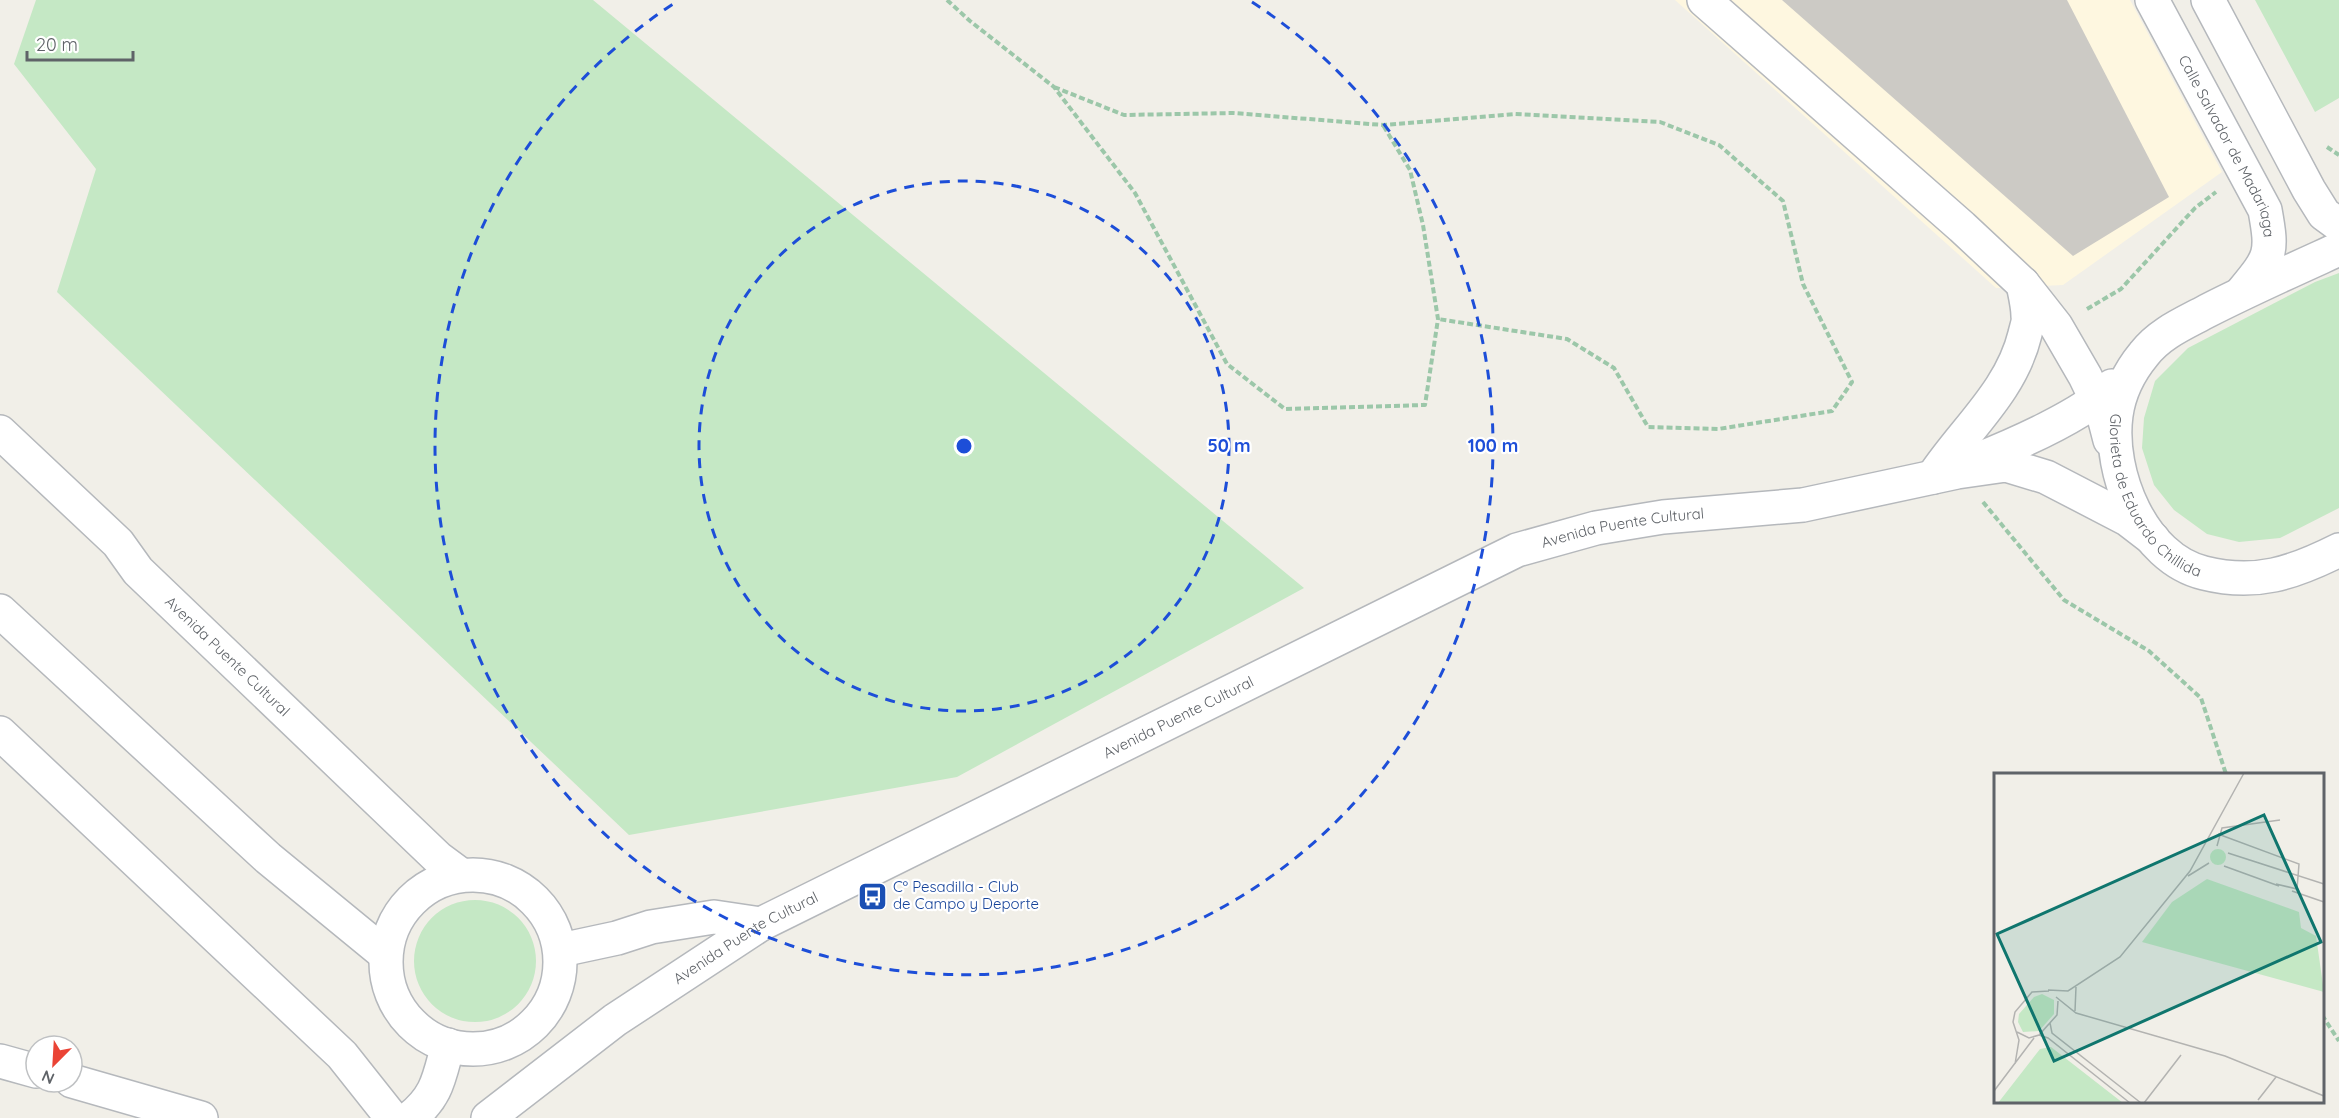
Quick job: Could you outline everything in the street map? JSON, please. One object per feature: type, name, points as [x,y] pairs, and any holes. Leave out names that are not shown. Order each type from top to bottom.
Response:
[{"type":"street","points":[[1704,0],[1962,226],[2023,284],[2050,318],[2096,399],[2103,413],[2116,459]]},
{"type":"street","name":"Calle Salvador de Madariaga","points":[[2152,0],[2265,210],[2270,238],[2266,262],[2242,293]]},
{"type":"street","points":[[2208,0],[2288,153],[2324,214],[2339,225]]},
{"type":"street","name":"Glorieta de Eduardo Chillida","points":[[2339,249],[2242,293],[2169,331],[2144,353],[2123,386],[2116,415],[2116,459],[2129,504],[2153,539],[2176,560],[2202,573],[2238,579],[2273,577],[2339,550]]},
{"type":"street","points":[[1945,475],[1952,449],[1976,424],[2008,377],[2020,351],[2029,317],[2023,284]]},
{"type":"street","points":[[1945,475],[2004,449],[2074,413],[2108,390],[2144,353]]},
{"type":"street","name":"Avenida Puente Cultural","points":[[0,432],[118,543],[138,571],[438,858],[461,875]]},
{"type":"street","points":[[1945,475],[2006,465],[2046,477],[2127,519],[2153,539]]},
{"type":"street","points":[[0,466],[11,468],[104,552],[138,571]]},
{"type":"street","name":"Avenida Puente Cultural","points":[[488,1118],[615,1020],[761,924],[1517,550],[1596,528],[1663,517],[1803,505],[1945,475]]},
{"type":"street","points":[[0,611],[268,858],[386,954]]},
{"type":"street","points":[[0,733],[342,1055],[392,1118]]},
{"type":"street","points":[[474,873],[497,877],[520,887],[539,903],[553,925],[561,950],[561,976],[552,1000],[538,1022],[516,1038],[491,1048],[464,1049],[437,1042],[415,1027],[397,1006],[387,981],[386,954],[391,929],[404,906],[430,887],[461,875],[474,873]]},
{"type":"street","points":[[561,950],[617,938],[651,927],[714,917],[761,924]]},
{"type":"street","points":[[410,1118],[434,1093],[448,1045]]},
{"type":"street","points":[[0,1061],[24,1068]]},
{"type":"street","points":[[84,1085],[201,1118]]},
{"type":"path","points":[[947,0],[1054,87],[1135,193],[1227,364],[1285,409],[1425,405],[1438,319],[1423,225],[1410,170],[1383,125]]},
{"type":"path","points":[[1054,87],[1124,115],[1233,113],[1383,125],[1515,114],[1660,122],[1719,145],[1783,201],[1803,284],[1852,382],[1832,411],[1718,429],[1648,427],[1614,368],[1567,339],[1438,319]]},
{"type":"path","points":[[2288,153],[2321,143],[2339,155]]},
{"type":"path","points":[[2050,318],[2090,309],[2121,289],[2195,208],[2244,171]]},
{"type":"path","points":[[1945,475],[2064,600],[2149,651],[2201,698],[2226,773]]},
{"type":"path","points":[[2324,1018],[2339,1041]]},
{"type":"shaded area","points":[[1675,0],[2130,0],[2222,172],[2063,285],[1996,288]]},
{"type":"green space","points":[[36,0],[593,0],[1304,588],[957,777],[629,835],[57,292],[96,169],[14,64]]},
{"type":"green space","points":[[2255,0],[2339,0],[2339,98],[2315,112]]},
{"type":"green space","points":[[2339,273],[2339,508],[2280,538],[2239,542],[2207,534],[2174,510],[2154,485],[2142,448],[2144,418],[2155,381],[2188,348],[2315,282]]},
{"type":"green space","points":[[475,900],[498,905],[509,910],[518,918],[526,927],[531,938],[536,961],[531,984],[526,995],[518,1004],[509,1012],[498,1017],[475,1022],[452,1017],[441,1012],[432,1004],[424,995],[419,984],[414,961],[419,938],[424,927],[432,918],[441,910],[452,905]]},
{"type":"building","points":[[1782,0],[2067,0],[2169,197],[2073,256]]},
{"type":"place","name":"Cº Pesadilla - Club de Campo y Deporte","points":[[872,896]]}]
